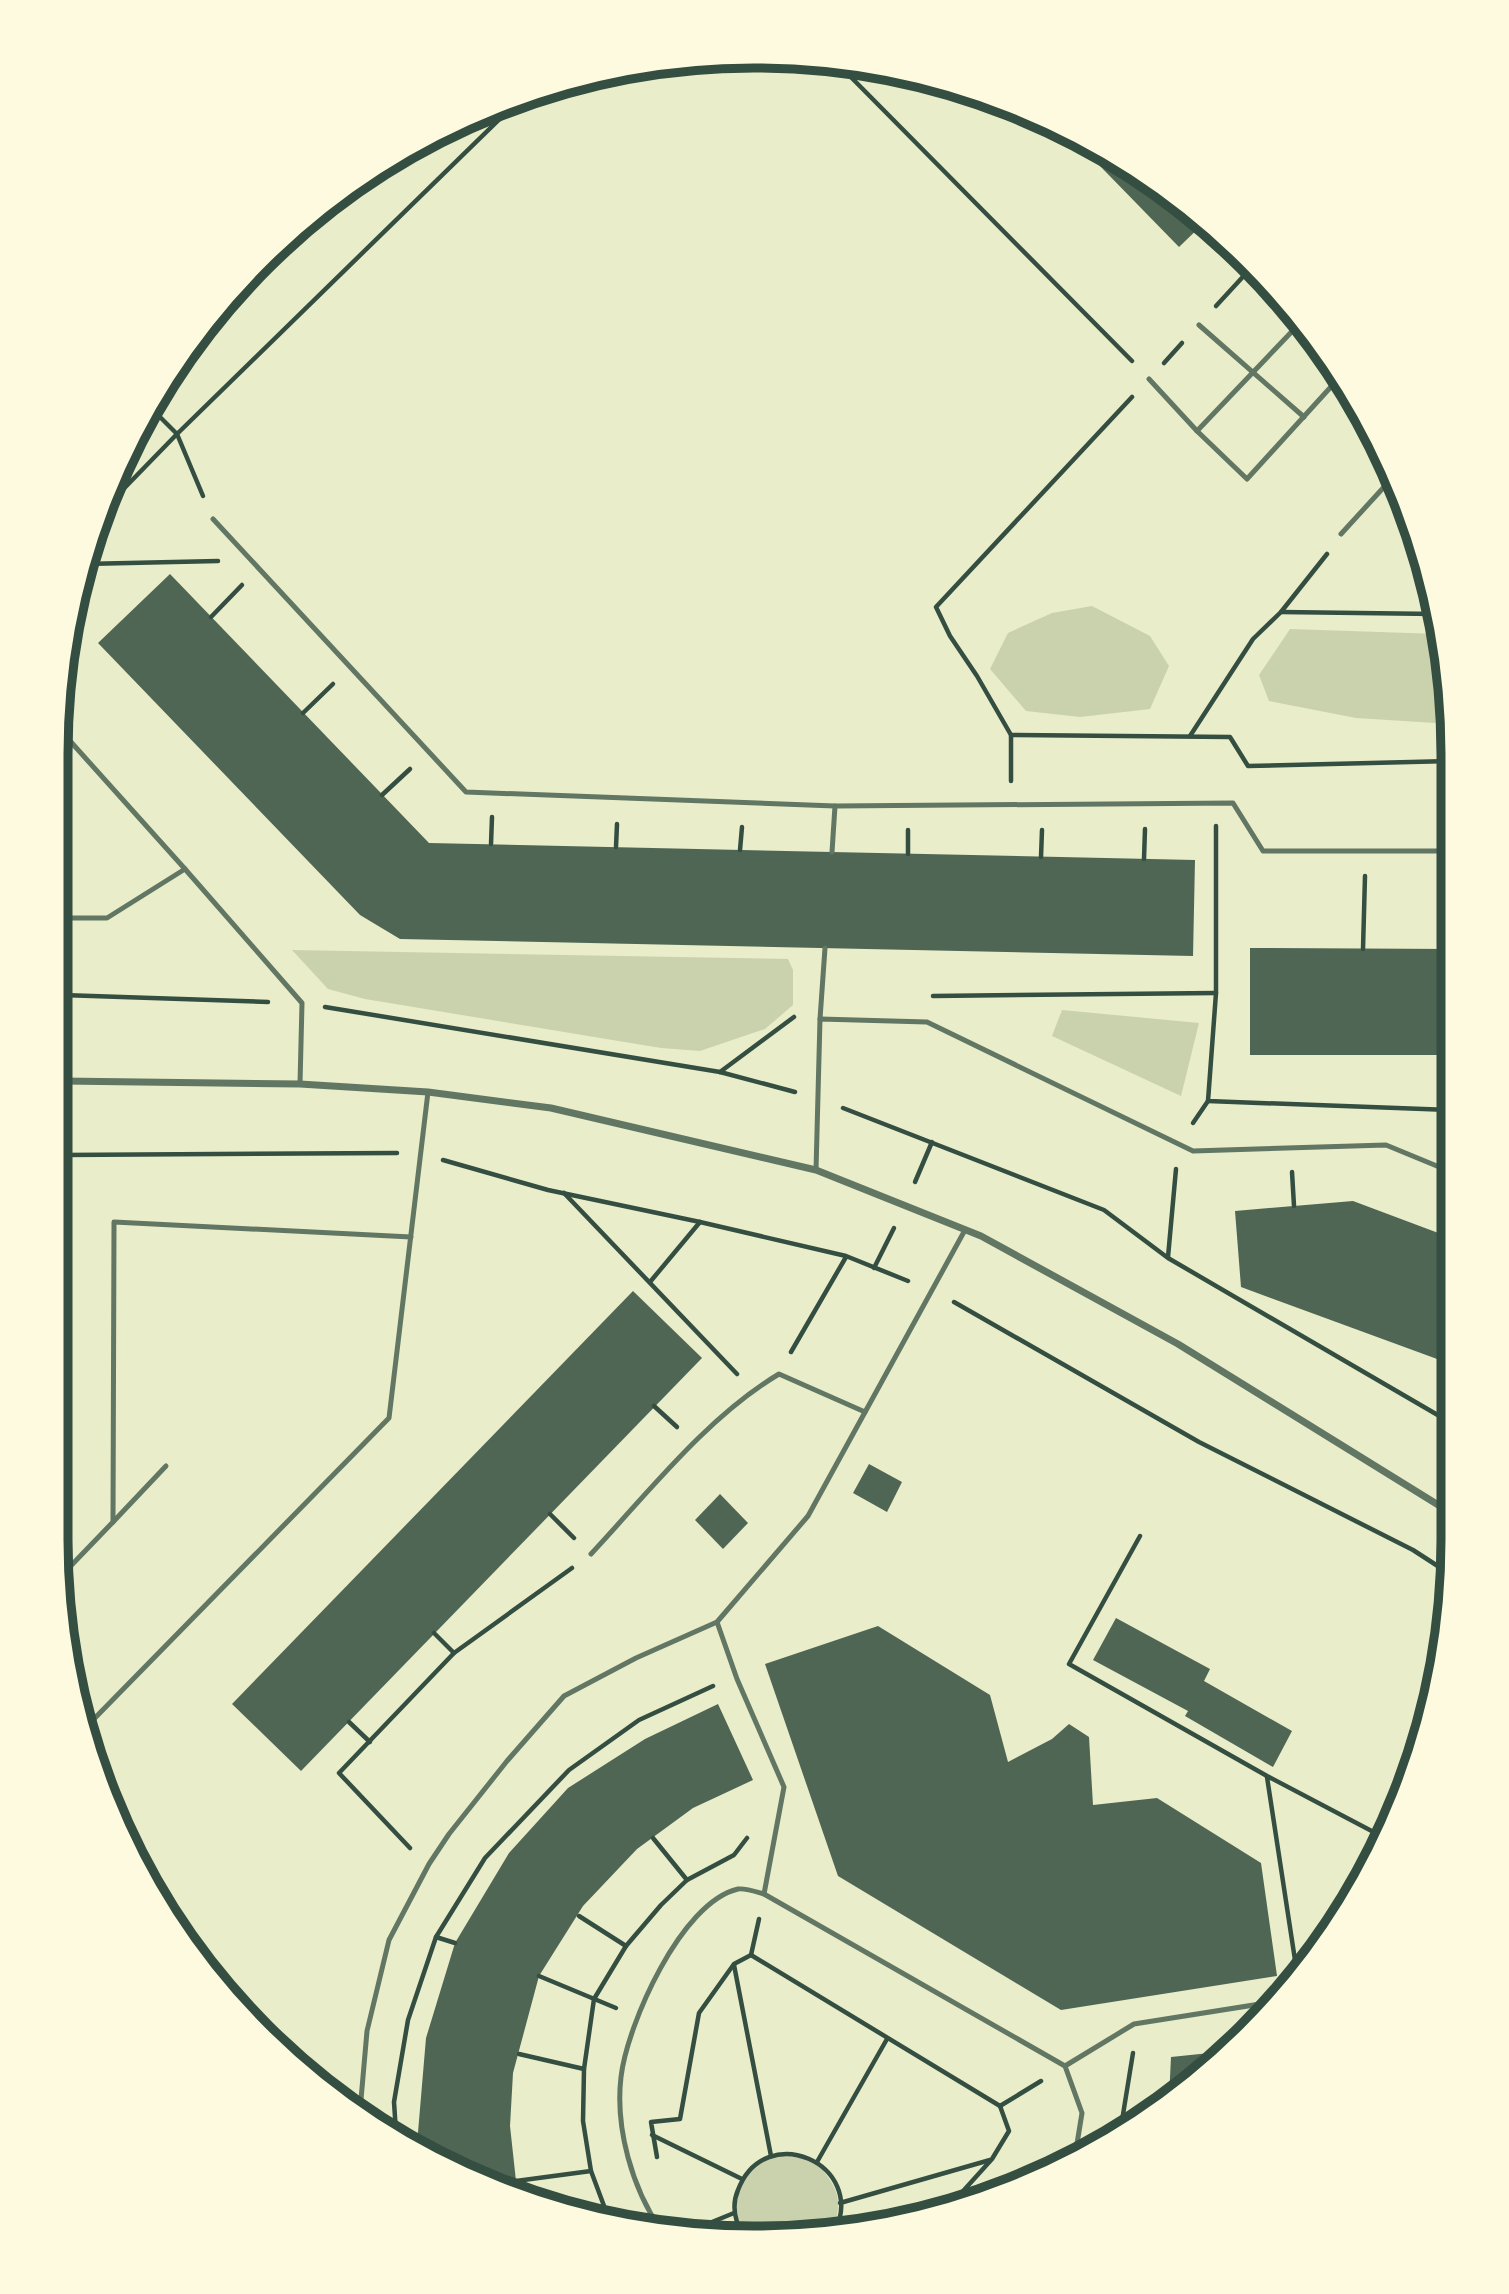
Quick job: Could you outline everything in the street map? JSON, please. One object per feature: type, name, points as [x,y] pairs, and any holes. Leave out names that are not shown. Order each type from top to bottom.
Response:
[{"type":"street","points":[[68,1081],[300,1084],[428,1092],[551,1108],[816,1170],[993,1242],[1178,1344],[1441,1507]]},
{"type":"lane","points":[[1199,325],[1304,417]]},
{"type":"lane","points":[[1196,432],[1293,330]]},
{"type":"lane","points":[[1149,379],[1196,432],[1247,479],[1333,386]]},
{"type":"lane","points":[[1341,534],[1386,486]]},
{"type":"lane","points":[[213,519],[466,792],[835,806],[1233,803],[1263,850],[1441,851]]},
{"type":"lane","points":[[69,739],[302,1003],[300,1084]]},
{"type":"lane","points":[[832,852],[835,806]]},
{"type":"lane","points":[[68,919],[107,918],[185,869]]},
{"type":"lane","points":[[816,1170],[820,1019],[825,948]]},
{"type":"lane","points":[[820,1019],[927,1021],[1193,1151],[1387,1144],[1441,1168]]},
{"type":"lane","points":[[93,1720],[388,1418],[428,1092]]},
{"type":"lane","points":[[113,1522],[114,1222],[411,1237]]},
{"type":"lane","points":[[360,2101],[367,2031],[389,1940],[429,1864],[449,1834],[507,1760],[564,1696],[636,1658],[717,1622],[807,1516],[965,1230]]},
{"type":"lane","points":[[592,1554],[695,1443],[752,1390],[779,1374],[865,1412]]},
{"type":"lane","points":[[69,1567],[166,1466]]},
{"type":"lane","points":[[717,1622],[737,1679],[784,1787],[764,1894]]},
{"type":"lane","points":[[653,2218],[630,2166],[622,2119],[621,2077],[636,2016],[690,1922],[709,1905],[739,1889],[764,1894],[1065,2066],[1082,2113],[1077,2145]]},
{"type":"lane","points":[[1065,2066],[1134,2024],[1259,2004]]},
{"type":"path","points":[[849,75],[1149,379]]},
{"type":"path","points":[[120,493],[502,116]]},
{"type":"path","points":[[1011,806],[1011,735],[950,636],[936,607],[1245,275]]},
{"type":"path","points":[[158,415],[177,434],[213,519]]},
{"type":"path","points":[[1189,736],[1253,639],[1281,612],[1341,534]]},
{"type":"path","points":[[96,564],[251,560]]},
{"type":"path","points":[[211,617],[258,568]]},
{"type":"path","points":[[1281,612],[1426,614]]},
{"type":"path","points":[[303,713],[350,667]]},
{"type":"path","points":[[1011,735],[1230,737],[1248,766],[1441,761]]},
{"type":"path","points":[[382,794],[429,752]]},
{"type":"path","points":[[1168,1258],[1178,1145],[1208,1101],[1216,993],[1216,803]]},
{"type":"path","points":[[1363,949],[1366,851]]},
{"type":"path","points":[[932,996],[1216,993]]},
{"type":"path","points":[[720,1072],[823,996]]},
{"type":"path","points":[[1208,1101],[1441,1110]]},
{"type":"path","points":[[1290,1148],[1294,1206]]},
{"type":"path","points":[[68,1155],[421,1153],[563,1192],[846,1256],[932,1291],[990,1321],[1199,1442],[1413,1550],[1440,1567]]},
{"type":"path","points":[[563,1192],[752,1390]]},
{"type":"path","points":[[650,1282],[700,1222]]},
{"type":"path","points":[[779,1374],[846,1256]]},
{"type":"path","points":[[1140,1536],[1069,1664],[1267,1776],[1375,1833]]},
{"type":"path","points":[[400,1840],[340,1773],[454,1653],[592,1554]]},
{"type":"path","points":[[434,1633],[454,1653]]},
{"type":"path","points":[[395,2124],[394,2102],[408,2020],[436,1937],[485,1858],[569,1770],[639,1720],[714,1685],[737,1679]]},
{"type":"path","points":[[349,1722],[370,1742]]},
{"type":"path","points":[[1267,1776],[1295,1962]]},
{"type":"path","points":[[653,1838],[687,1880]]},
{"type":"path","points":[[751,1955],[764,1894]]},
{"type":"path","points":[[579,1916],[626,1945]]},
{"type":"path","points":[[436,1937],[455,1943]]},
{"type":"path","points":[[659,2161],[651,2122],[680,2119],[699,2013],[734,1964],[751,1955]]},
{"type":"path","points":[[751,1955],[1000,2106],[1009,2131],[992,2159],[961,2193]]},
{"type":"path","points":[[734,1964],[771,2156]]},
{"type":"path","points":[[539,1976],[636,2016]]},
{"type":"path","points":[[817,2162],[887,2039]]},
{"type":"path","points":[[1123,2117],[1134,2043]]},
{"type":"path","points":[[519,2054],[584,2069]]},
{"type":"path","points":[[1000,2106],[1065,2066]]},
{"type":"path","points":[[652,2135],[742,2179]]},
{"type":"path","points":[[739,2225],[734,2213],[735,2196],[742,2179],[754,2165],[771,2156],[786,2153],[802,2155],[829,2172],[837,2187],[840,2220]]},
{"type":"path","points":[[840,2203],[992,2159]]},
{"type":"path","points":[[516,2181],[591,2171]]},
{"type":"path","points":[[710,2224],[734,2213]]},
{"type":"green space","points":[[1092,606],[1150,636],[1169,666],[1150,709],[1080,717],[1026,711],[990,669],[1008,633],[1052,613]]},
{"type":"green space","points":[[1290,629],[1430,634],[1440,723],[1356,718],[1269,701],[1259,675]]},
{"type":"green space","points":[[292,950],[788,959],[793,970],[793,1005],[765,1029],[700,1051],[661,1048],[365,999],[328,989]]},
{"type":"green space","points":[[1062,1010],[1199,1023],[1181,1096],[1052,1036]]},
{"type":"green space","points":[[771,2156],[790,2156],[817,2162],[837,2194],[836,2221],[736,2225],[737,2191],[745,2177]]},
{"type":"building","points":[[1103,163],[1136,184],[1196,230],[1179,247],[1100,166]]},
{"type":"building","points":[[170,574],[429,843],[1195,860],[1193,956],[400,939],[360,915],[98,643]]},
{"type":"building","points":[[1250,948],[1441,949],[1441,1055],[1250,1055]]},
{"type":"building","points":[[1353,1201],[1441,1234],[1441,1360],[1241,1287],[1235,1211]]},
{"type":"building","points":[[633,1291],[702,1358],[301,1771],[232,1704]]},
{"type":"building","points":[[869,1464],[902,1482],[887,1512],[853,1493]]},
{"type":"building","points":[[720,1494],[748,1523],[723,1549],[695,1520]]},
{"type":"building","points":[[1116,1618],[1210,1669],[1204,1681],[1292,1731],[1273,1767],[1185,1716],[1188,1711],[1093,1660]]},
{"type":"building","points":[[878,1626],[990,1695],[1008,1762],[1052,1739],[1069,1724],[1089,1737],[1093,1805],[1157,1798],[1261,1863],[1277,1976],[1061,2010],[838,1876],[765,1664]]},
{"type":"building","points":[[718,1704],[753,1780],[693,1808],[637,1849],[583,1906],[539,1976],[513,2073],[510,2126],[517,2183],[492,2174],[418,2137],[426,2038],[455,1943],[509,1853],[568,1788],[645,1739]]},
{"type":"building","points":[[1209,2053],[1170,2086],[1171,2057]]}]
